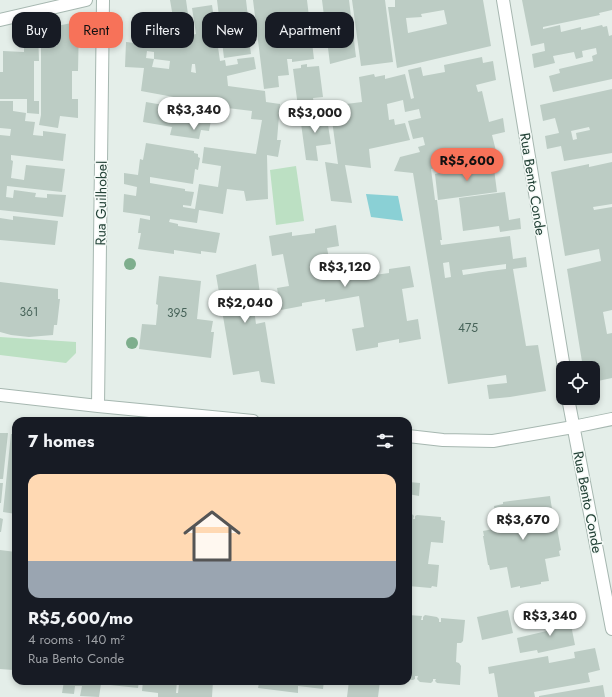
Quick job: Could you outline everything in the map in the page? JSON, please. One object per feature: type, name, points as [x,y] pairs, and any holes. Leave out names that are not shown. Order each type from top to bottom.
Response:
[{"type":"street","points":[[0,20],[86,0]]},
{"type":"street","name":"Rua Guilhobel","points":[[98,406],[103,0]]},
{"type":"street","name":"Rua Bento Conde","points":[[503,0],[563,361]]},
{"type":"street","points":[[0,395],[212,417]]},
{"type":"street","name":"Rua Bento Conde","points":[[569,405],[612,629]]},
{"type":"street","points":[[412,436],[444,440],[493,441],[612,419]]},
{"type":"green space","points":[[296,166],[304,221],[276,225],[270,170]]},
{"type":"green space","points":[[0,337],[76,342],[76,353],[66,363],[0,355]]},
{"type":"water","points":[[366,194],[398,196],[403,221],[371,217]]},
{"type":"building","points":[[170,0],[186,0],[188,12],[172,12]]},
{"type":"building","points":[[217,0],[246,0],[247,12],[218,12]]},
{"type":"building","points":[[253,0],[307,0],[308,12],[265,12],[265,48],[313,48],[314,59],[292,62],[292,59],[287,59],[289,75],[278,76],[279,87],[264,89],[257,32],[257,12],[254,12]]},
{"type":"building","points":[[322,0],[349,0],[350,12],[324,12]]},
{"type":"building","points":[[352,0],[385,0],[393,62],[361,66]]},
{"type":"building","points":[[395,0],[483,0],[491,46],[397,68],[388,7],[395,7]],"holes":[[[444,10],[447,24],[408,33],[406,18],[422,17],[421,14]]]},
{"type":"building","points":[[522,0],[612,0],[612,10],[599,13],[600,15],[543,27],[543,29],[560,25],[561,32],[581,27],[581,30],[602,25],[603,27],[607,26],[609,36],[612,35],[612,79],[553,92],[549,76],[560,73],[559,69],[593,61],[592,56],[597,54],[596,48],[582,51],[583,57],[576,59],[574,52],[553,56],[555,63],[534,68],[532,54],[545,51],[544,43],[531,46]]},
{"type":"building","points":[[212,5],[213,12],[202,12],[202,48],[218,48],[220,61],[225,60],[226,66],[238,64],[237,59],[254,57],[256,69],[227,76],[228,86],[265,91],[266,102],[280,104],[277,140],[281,140],[278,157],[267,155],[268,199],[246,201],[244,191],[227,189],[223,214],[199,210],[197,223],[170,219],[169,222],[178,224],[178,226],[220,233],[216,253],[201,251],[201,254],[174,250],[174,254],[138,249],[141,233],[138,233],[140,218],[150,220],[150,216],[123,212],[124,194],[136,196],[137,187],[124,184],[124,173],[138,175],[140,159],[143,160],[146,143],[194,151],[194,153],[198,154],[198,157],[200,158],[198,170],[195,169],[193,184],[150,177],[150,183],[194,192],[191,206],[183,205],[183,207],[195,209],[199,184],[218,187],[221,166],[202,163],[204,147],[256,154],[262,120],[251,119],[252,111],[178,102],[179,98],[141,91],[144,68],[125,67],[126,42],[131,43],[131,48],[194,48],[194,34],[196,34],[194,12],[193,12],[192,8]],"holes":[[[147,51],[154,52],[154,59],[146,58]],[[154,59],[170,61],[169,69],[152,67]],[[192,64],[195,64],[196,73],[191,72]]]},
{"type":"building","points":[[69,23],[69,48],[78,48],[78,71],[72,71],[72,99],[78,99],[78,118],[60,116],[58,128],[39,125],[41,115],[41,48],[61,48],[61,25]]},
{"type":"building","points":[[354,41],[356,57],[330,64],[328,48],[354,48]]},
{"type":"building","points":[[24,48],[39,48],[39,61],[34,61],[34,101],[39,101],[39,114],[27,113],[27,99],[0,99],[0,72],[3,72],[3,51],[24,52]]},
{"type":"building","points":[[223,48],[250,48],[251,54],[224,58]]},
{"type":"building","points":[[482,57],[483,63],[493,61],[496,80],[476,85],[478,92],[482,91],[489,122],[503,118],[505,132],[492,135],[497,155],[431,169],[435,200],[437,200],[442,240],[440,240],[441,245],[510,236],[513,259],[526,257],[527,267],[513,269],[526,346],[538,345],[546,391],[489,399],[487,385],[507,383],[506,375],[448,384],[413,173],[394,171],[400,157],[420,152],[418,147],[425,145],[423,137],[413,139],[408,121],[421,118],[419,109],[405,112],[403,100],[387,104],[389,120],[394,119],[395,125],[405,123],[410,140],[369,149],[371,168],[345,165],[352,203],[331,201],[325,162],[338,164],[330,106],[362,102],[359,77],[374,74],[375,77],[385,75],[385,79],[405,74],[411,99],[414,98],[408,70],[421,67],[423,76],[445,72],[444,65]],"holes":[[[449,262],[451,277],[445,278],[443,263]],[[506,264],[506,269],[463,275],[462,270]]]},
{"type":"building","points":[[307,64],[307,67],[319,66],[323,97],[313,98],[315,112],[299,114],[293,69],[301,68],[301,65]]},
{"type":"building","points":[[612,89],[612,153],[564,161],[561,146],[547,149],[545,136],[559,133],[555,118],[543,121],[540,105]],"holes":[[[589,127],[590,130],[576,133],[577,139],[573,140],[571,131]]]},
{"type":"building","points":[[0,101],[13,101],[13,111],[26,113],[25,121],[35,122],[33,135],[43,136],[43,131],[66,134],[63,161],[11,155],[11,160],[13,161],[11,178],[24,180],[26,165],[65,169],[62,192],[7,186],[6,197],[13,198],[14,190],[36,193],[35,197],[47,198],[47,194],[66,195],[63,217],[0,210],[0,135],[10,136],[11,129],[0,128]]},
{"type":"building","points":[[146,102],[198,111],[198,113],[212,115],[209,131],[201,130],[199,139],[170,135],[172,127],[143,122]]},
{"type":"building","points":[[326,112],[331,144],[316,146],[318,161],[306,160],[300,116]]},
{"type":"building","points":[[493,161],[497,192],[438,200],[435,174]]},
{"type":"building","points":[[612,162],[612,204],[593,207],[594,210],[612,207],[612,310],[603,312],[607,334],[612,333],[612,378],[600,381],[600,361],[582,361],[567,269],[601,261],[599,249],[565,256],[551,172],[589,164],[589,167]]},
{"type":"building","points":[[505,192],[509,220],[520,218],[521,229],[500,232],[499,226],[463,231],[459,198]]},
{"type":"building","points":[[13,216],[58,221],[55,245],[0,240],[0,218],[13,220]]},
{"type":"building","points":[[336,225],[339,246],[327,248],[333,279],[366,273],[367,276],[389,273],[389,269],[410,266],[414,287],[402,289],[407,321],[418,319],[421,339],[399,343],[399,339],[378,343],[378,347],[356,351],[352,329],[364,327],[359,296],[325,302],[325,299],[302,303],[302,306],[281,310],[277,288],[289,286],[283,254],[272,256],[269,236],[292,232],[292,236],[315,233],[315,229]]},
{"type":"building","points":[[256,264],[260,294],[252,295],[256,324],[265,322],[275,384],[261,382],[259,371],[233,375],[216,275]]},
{"type":"building","points":[[159,276],[201,281],[197,319],[213,321],[211,332],[214,332],[211,358],[139,349],[142,324],[156,325],[158,305],[156,304]]},
{"type":"building","points":[[0,282],[58,289],[58,299],[60,299],[57,325],[54,325],[53,335],[29,337],[0,332]]},
{"type":"building","points":[[0,433],[8,433],[3,479],[0,479]]},
{"type":"building","points":[[11,434],[12,434],[12,513],[3,512]]},
{"type":"building","points":[[412,482],[420,483],[419,496],[412,495]]},
{"type":"building","points":[[0,483],[3,483],[1,503],[0,503]]},
{"type":"building","points":[[550,496],[554,522],[556,522],[561,550],[559,551],[560,556],[545,559],[549,581],[520,588],[520,586],[511,588],[507,567],[490,570],[483,531],[498,528],[494,506],[503,504],[503,502]]},
{"type":"building","points":[[412,514],[414,516],[413,519],[415,519],[415,516],[417,515],[441,517],[441,520],[445,521],[443,543],[431,542],[428,564],[439,565],[437,587],[432,586],[431,588],[412,586]]},
{"type":"building","points":[[0,518],[3,519],[1,532],[0,532]]},
{"type":"building","points":[[0,550],[12,552],[12,670],[0,669]]},
{"type":"building","points":[[508,610],[513,633],[482,640],[477,617]]},
{"type":"building","points":[[412,615],[422,616],[421,620],[423,620],[425,615],[437,617],[439,622],[441,622],[441,618],[465,620],[463,641],[461,643],[457,643],[456,662],[461,666],[460,685],[437,683],[435,681],[436,679],[433,679],[431,683],[420,682],[417,679],[418,676],[415,676],[415,679],[413,680]]},
{"type":"building","points":[[573,616],[575,624],[572,630],[575,645],[538,653],[537,650],[520,653],[517,638],[551,630],[549,621]]},
{"type":"building","points":[[595,648],[600,670],[588,673],[590,682],[534,692],[535,697],[498,697],[494,673],[489,674],[488,667],[548,656],[549,663],[575,658],[574,652]]},
{"type":"building","points":[[63,685],[101,685],[99,697],[80,696],[82,686],[75,686],[74,694],[62,693]]},
{"type":"building","points":[[110,685],[138,685],[138,688]]},
{"type":"building","points":[[143,685],[177,685],[176,693],[178,693],[179,685],[213,685],[212,697],[158,697],[158,693],[142,691]]},
{"type":"building","points":[[259,685],[324,685],[323,689],[298,686],[298,693],[258,688]]},
{"type":"building","points":[[348,685],[380,685],[378,697],[347,697]]},
{"type":"building","points":[[603,685],[605,697],[539,697],[539,696]]}]
